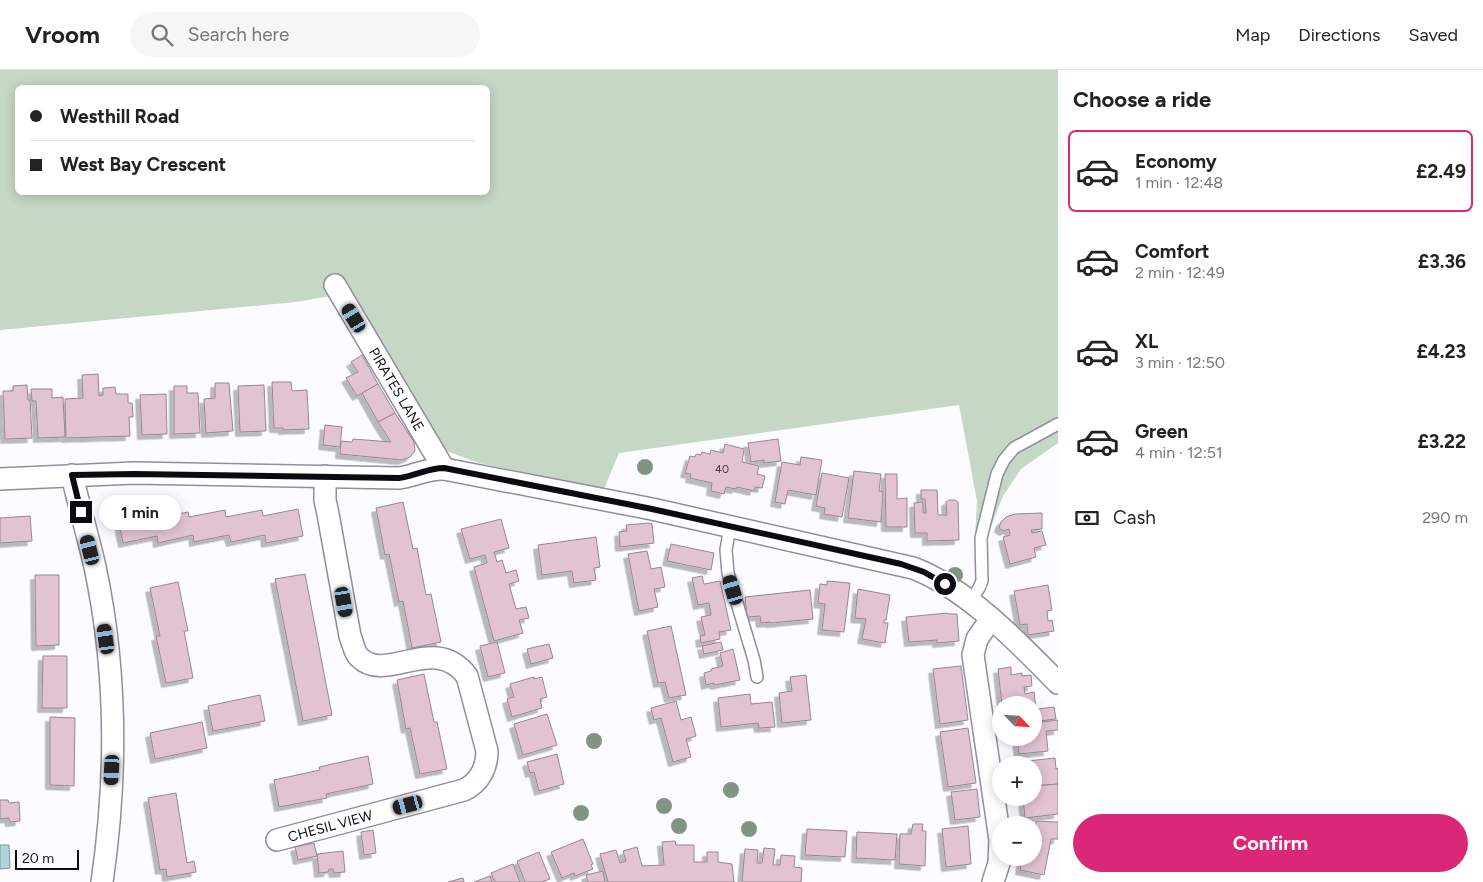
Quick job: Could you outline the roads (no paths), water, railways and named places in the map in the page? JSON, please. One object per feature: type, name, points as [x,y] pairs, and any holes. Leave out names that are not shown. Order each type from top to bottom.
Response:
[{"type":"street","name":"PIRATES LANE","points":[[334,285],[444,468]]},
{"type":"street","points":[[0,479],[134,474],[399,478],[435,468],[444,468],[652,509],[907,566],[934,577],[970,602],[991,619],[1058,683]]},
{"type":"street","points":[[72,475],[95,568],[110,674],[113,750],[102,882]]},
{"type":"street","name":"CHESIL VIEW","points":[[276,840],[464,790],[475,783],[482,772],[487,758],[467,676],[459,668],[447,660],[432,656],[388,665],[374,665],[360,658],[356,652],[350,636],[325,500],[325,476]]},
{"type":"street","points":[[991,619],[977,639],[973,655],[1000,840],[999,863],[993,882]]},
{"type":"lane","points":[[970,602],[982,582],[981,538],[1000,467],[1014,448],[1058,424]]},
{"type":"lane","points":[[730,527],[726,550],[728,573],[757,676]]},
{"type":"water","points":[[0,845],[9,845],[10,868],[0,869]]}]
